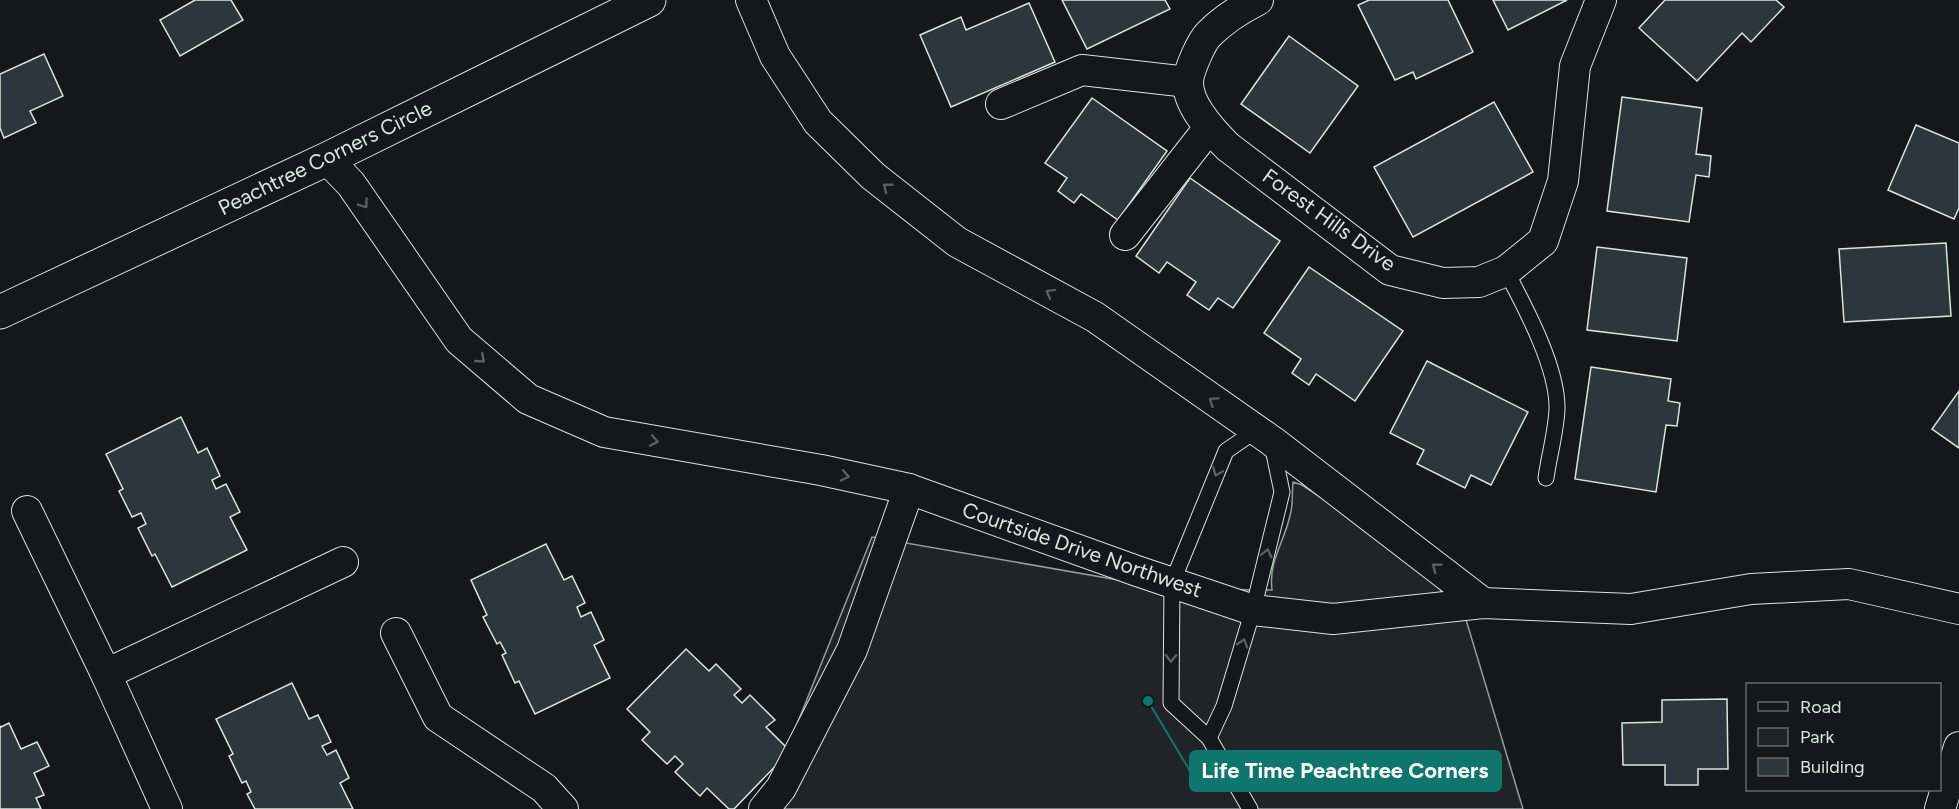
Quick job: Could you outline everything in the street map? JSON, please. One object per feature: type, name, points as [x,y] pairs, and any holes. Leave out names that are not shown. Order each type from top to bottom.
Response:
[{"type":"street","name":"Peachtree Corners Circle","points":[[0,312],[327,159],[649,0]]},
{"type":"street","points":[[751,0],[775,56],[818,122],[873,176],[957,242],[1095,317],[1263,436],[1483,603]]},
{"type":"street","points":[[1001,104],[1082,70],[1188,82],[1192,66],[1208,35],[1258,0]]},
{"type":"street","name":"Forest Hills Drive","points":[[1188,82],[1195,106],[1209,128],[1228,147],[1390,270],[1443,283],[1479,282],[1506,271],[1543,241],[1563,181],[1575,66],[1601,0]]},
{"type":"street","points":[[1125,235],[1209,128]]},
{"type":"street","name":"Courtside Drive Northwest","points":[[327,159],[351,184],[459,340],[528,399],[604,432],[821,470],[909,489],[1253,610],[1334,619],[1483,603],[1631,609],[1751,590],[1849,584],[1959,609]]},
{"type":"street","points":[[764,809],[781,788],[852,650],[909,489]]},
{"type":"street","points":[[27,511],[106,674],[167,809]]},
{"type":"street","points":[[106,674],[343,562]]},
{"type":"street","points":[[396,633],[438,717],[544,788],[563,809]]},
{"type":"street","points":[[1940,809],[1959,747]]},
{"type":"lane","points":[[1506,271],[1530,318],[1551,370],[1557,408],[1546,478]]},
{"type":"lane","points":[[1209,738],[1224,706],[1253,610],[1282,492],[1263,436],[1226,451],[1172,583],[1171,703],[1209,738],[1250,809]]},
{"type":"green space","points":[[1293,482],[1302,485],[1331,504],[1435,576],[1442,593],[1458,593],[1523,809],[763,809],[872,537],[1170,589],[1272,590],[1271,579],[1275,559],[1291,511]]},
{"type":"building","points":[[195,0],[231,0],[243,20],[180,56],[160,20]]},
{"type":"building","points":[[1062,0],[1165,0],[1170,9],[1087,49]]},
{"type":"building","points":[[1369,0],[1448,0],[1473,52],[1416,79],[1413,72],[1395,80],[1358,5]]},
{"type":"building","points":[[1493,0],[1567,0],[1508,30]]},
{"type":"building","points":[[1665,0],[1776,0],[1784,7],[1751,42],[1742,33],[1697,81],[1639,28]]},
{"type":"building","points":[[1029,3],[1055,62],[951,107],[920,35],[961,17],[966,30]]},
{"type":"building","points":[[1289,36],[1358,86],[1310,153],[1241,104]]},
{"type":"building","points":[[44,54],[63,96],[30,111],[36,123],[4,138],[0,128],[0,74]]},
{"type":"building","points":[[1622,97],[1702,108],[1696,154],[1711,156],[1709,177],[1696,175],[1689,222],[1607,211]]},
{"type":"building","points":[[1092,98],[1167,151],[1118,220],[1081,194],[1074,203],[1058,191],[1067,178],[1045,163]]},
{"type":"building","points":[[1494,102],[1533,172],[1413,237],[1374,167]]},
{"type":"building","points":[[1916,125],[1959,143],[1959,208],[1954,219],[1888,190]]},
{"type":"building","points":[[1190,178],[1280,241],[1233,308],[1218,298],[1209,310],[1187,295],[1196,282],[1167,262],[1159,273],[1136,256]]},
{"type":"building","points":[[1946,243],[1951,316],[1844,322],[1839,249]]},
{"type":"building","points":[[1597,247],[1687,258],[1677,341],[1587,330]]},
{"type":"building","points":[[1309,267],[1403,331],[1355,401],[1316,374],[1309,385],[1292,373],[1301,359],[1264,333]]},
{"type":"building","points":[[1427,361],[1528,412],[1491,485],[1471,475],[1465,488],[1417,464],[1424,450],[1390,433]]},
{"type":"building","points":[[1591,367],[1671,379],[1668,401],[1680,403],[1677,426],[1666,425],[1656,492],[1575,479]]},
{"type":"building","points":[[1959,391],[1959,448],[1932,429]]},
{"type":"building","points":[[181,417],[198,453],[207,448],[220,476],[212,480],[216,489],[226,484],[240,512],[230,517],[247,550],[172,587],[155,554],[152,556],[138,528],[146,524],[141,513],[132,517],[119,491],[123,489],[106,454]]},
{"type":"building","points":[[546,544],[564,580],[572,576],[585,603],[577,607],[581,617],[591,612],[604,640],[594,645],[610,678],[535,714],[519,681],[515,683],[502,655],[506,653],[500,642],[497,644],[483,617],[487,615],[471,580]]},
{"type":"building","points":[[686,649],[709,671],[716,664],[741,689],[734,695],[742,703],[750,695],[775,720],[766,727],[790,751],[734,809],[729,809],[707,788],[700,796],[675,772],[683,764],[675,756],[667,764],[642,740],[650,732],[627,709]]},
{"type":"building","points":[[292,683],[309,719],[318,715],[331,742],[322,746],[327,755],[336,750],[349,778],[340,783],[353,809],[255,809],[247,794],[251,792],[246,781],[242,783],[229,756],[233,754],[216,719]]},
{"type":"building","points":[[1727,699],[1728,769],[1698,769],[1698,785],[1665,785],[1665,765],[1623,765],[1622,723],[1662,722],[1662,700]]},
{"type":"building","points":[[9,723],[21,749],[37,742],[49,766],[34,773],[44,795],[36,798],[41,809],[0,809],[0,726]]},
{"type":"place","name":"Life Time Peachtree Corners","points":[[1148,701]]}]
